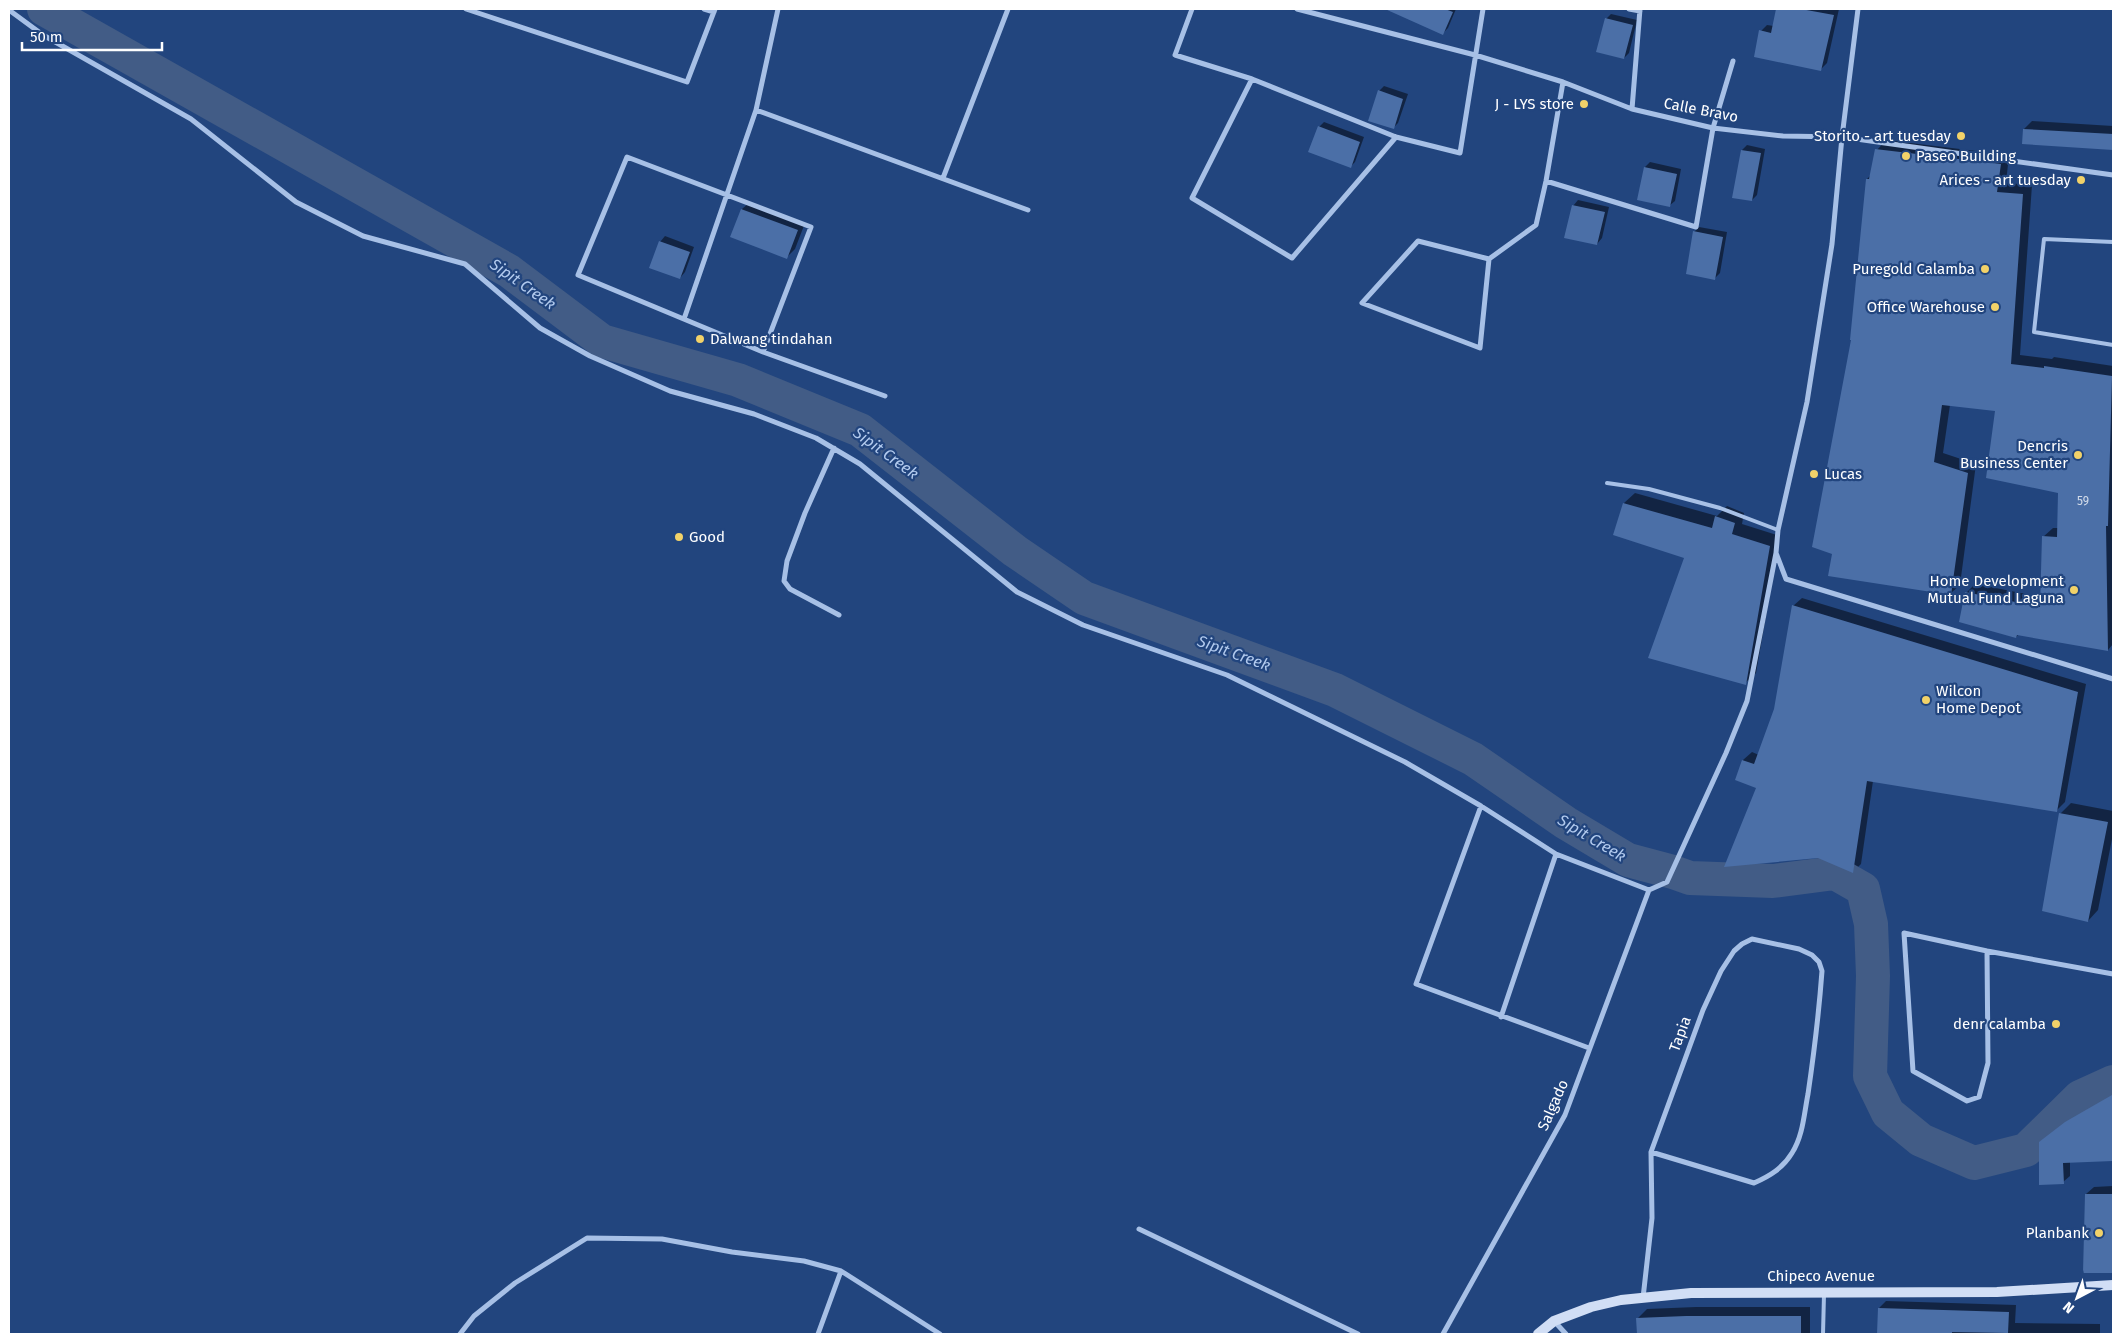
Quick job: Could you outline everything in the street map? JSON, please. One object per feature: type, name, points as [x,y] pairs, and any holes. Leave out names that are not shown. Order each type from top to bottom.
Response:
[{"type":"main road","name":"Chipeco Avenue","points":[[1538,1334],[1554,1321],[1591,1306],[1621,1300],[1691,1293],[1824,1291],[1997,1292],[2113,1285]]},
{"type":"street","points":[[466,9],[687,82],[714,10],[704,9]]},
{"type":"street","points":[[684,319],[756,110],[778,9]]},
{"type":"street","points":[[943,178],[1008,9]]},
{"type":"street","points":[[1192,9],[1175,56],[1252,79],[1396,138],[1460,153],[1482,9]]},
{"type":"street","name":"Calle Bravo","points":[[1297,9],[1475,55],[1563,82],[1632,109],[1713,128],[1783,136],[1842,137],[2113,175]]},
{"type":"street","points":[[1629,9],[1640,10],[1632,109]]},
{"type":"street","points":[[9,10],[43,35],[191,119],[296,202],[363,236],[465,264],[540,328],[590,356],[670,391],[754,414],[816,438],[834,448],[860,464],[1017,592],[1083,625],[1227,675],[1406,762],[1481,806],[1556,854],[1649,890],[1667,882],[1726,753],[1747,701],[1776,553],[1778,530],[1807,402],[1832,244],[1842,137],[1858,9]]},
{"type":"street","points":[[1546,181],[1696,227],[1713,128],[1733,61]]},
{"type":"street","points":[[1252,79],[1192,198],[1292,258],[1396,138]]},
{"type":"street","points":[[1489,259],[1418,241],[1362,304],[1480,348],[1489,259],[1536,226],[1546,181],[1563,82]]},
{"type":"street","points":[[756,110],[1028,210]]},
{"type":"street","points":[[764,352],[811,227],[627,157],[578,275],[764,352],[885,396]]},
{"type":"street","points":[[834,448],[805,513],[787,561],[784,581],[790,589],[839,615]]},
{"type":"street","points":[[1776,553],[1786,579],[2113,680]]},
{"type":"street","points":[[1481,806],[1416,984],[1589,1048]]},
{"type":"street","points":[[1501,1017],[1556,854]]},
{"type":"street","name":"Salgado","points":[[1443,1334],[1564,1115],[1649,890]]},
{"type":"street","points":[[1987,951],[1988,1063],[1979,1097],[1967,1101],[1913,1071],[1904,933],[1987,951],[2113,974]]},
{"type":"street","name":"Tapia","points":[[1643,1299],[1652,1218],[1651,1152],[1703,1010],[1727,961],[1742,944],[1752,939],[1799,949],[1812,955],[1819,962],[1822,971],[1816,1038],[1801,1133],[1793,1152],[1781,1168],[1768,1177],[1754,1183],[1651,1152]]},
{"type":"street","points":[[1139,1229],[1358,1334]]},
{"type":"street","points":[[460,1334],[474,1316],[515,1283],[586,1238],[662,1239],[732,1252],[804,1260],[841,1270],[940,1334]]},
{"type":"street","points":[[818,1334],[841,1270]]},
{"type":"street","points":[[1554,1321],[1566,1334]]},
{"type":"lane","points":[[2113,242],[2044,239],[2034,332],[2113,345]]},
{"type":"lane","points":[[1607,483],[1649,489],[1720,508],[1778,530]]},
{"type":"lane","points":[[1823,1334],[1824,1291]]},
{"type":"building","points":[[1385,9],[1445,9],[1453,12],[1443,35]]},
{"type":"building","points":[[1776,9],[1801,9],[1834,15],[1821,71],[1754,57],[1759,30],[1771,33]]},
{"type":"building","points":[[1605,18],[1633,25],[1624,59],[1596,52]]},
{"type":"building","points":[[1378,90],[1403,99],[1394,129],[1368,121]]},
{"type":"building","points":[[1318,126],[1360,142],[1351,168],[1308,152]]},
{"type":"building","points":[[2023,129],[2113,134],[2113,150],[2022,144]]},
{"type":"building","points":[[1875,149],[2001,164],[1997,192],[2023,194],[2011,364],[2044,368],[2044,366],[2112,376],[2108,526],[2106,526],[2108,651],[2017,635],[2016,638],[1959,622],[1965,592],[2040,607],[2042,536],[2057,537],[2058,493],[1986,478],[1995,411],[1942,405],[1934,462],[1968,473],[1951,595],[1828,576],[1832,554],[1812,547],[1851,340],[1866,179],[1869,179]]},
{"type":"building","points":[[1741,150],[1761,153],[1752,201],[1732,198]]},
{"type":"building","points":[[1644,167],[1677,174],[1670,207],[1637,200]]},
{"type":"building","points":[[1572,205],[1605,212],[1597,245],[1564,238]]},
{"type":"building","points":[[741,209],[798,230],[787,259],[730,237]]},
{"type":"building","points":[[1693,231],[1723,237],[1715,280],[1686,274]]},
{"type":"building","points":[[659,241],[690,252],[680,279],[649,268]]},
{"type":"building","points":[[1623,503],[1712,528],[1715,516],[1735,523],[1732,534],[1770,546],[1746,685],[1648,658],[1684,558],[1613,535]]},
{"type":"building","name":"Wilcon Home Depot","points":[[1792,605],[2078,692],[2057,812],[1867,781],[1853,873],[1818,858],[1724,867],[1756,788],[1735,780],[1742,760],[1754,764],[1774,709]]},
{"type":"building","points":[[2059,813],[2108,822],[2088,922],[2042,911]]},
{"type":"building","points":[[2112,1095],[2113,1161],[2063,1163],[2064,1184],[2039,1185],[2039,1142],[2065,1122]]},
{"type":"building","name":"Planbank","points":[[2085,1194],[2113,1194],[2113,1273],[2083,1273]]},
{"type":"building","points":[[1878,1308],[2009,1312],[2008,1333],[1877,1334]]},
{"type":"building","points":[[1801,1316],[1801,1334],[1637,1334],[1636,1318]]},
{"type":"waterway","name":"Sipit Creek","points":[[44,9],[509,271],[602,341],[738,380],[860,430],[1015,551],[1084,598],[1335,690],[1473,759],[1566,823],[1628,860],[1690,878],[1773,881],[1835,873],[1863,889],[1871,924],[1873,976],[1870,1076],[1888,1113],[1921,1140],[1974,1163],[2026,1150],[2080,1097],[2113,1082]]},
{"type":"place","name":"J - LYS store","points":[[1584,104]]},
{"type":"place","name":"Storito - art tuesday","points":[[1961,136]]},
{"type":"place","name":"Paseo Building","points":[[1906,156]]},
{"type":"place","name":"Arices - art tuesday","points":[[2081,180]]},
{"type":"place","name":"Puregold Calamba","points":[[1985,269]]},
{"type":"place","name":"Office Warehouse","points":[[1995,307]]},
{"type":"place","name":"Dalwang tindahan","points":[[700,339]]},
{"type":"place","name":"Dencris Business Center","points":[[2078,455]]},
{"type":"place","name":"Lucas","points":[[1814,474]]},
{"type":"place","name":"Good","points":[[679,537]]},
{"type":"place","name":"Home Development Mutual Fund Laguna","points":[[2074,590]]},
{"type":"place","name":"Wilcon Home Depot","points":[[1926,700]]},
{"type":"place","name":"denr calamba","points":[[2056,1024]]},
{"type":"place","name":"Planbank","points":[[2099,1233]]}]
